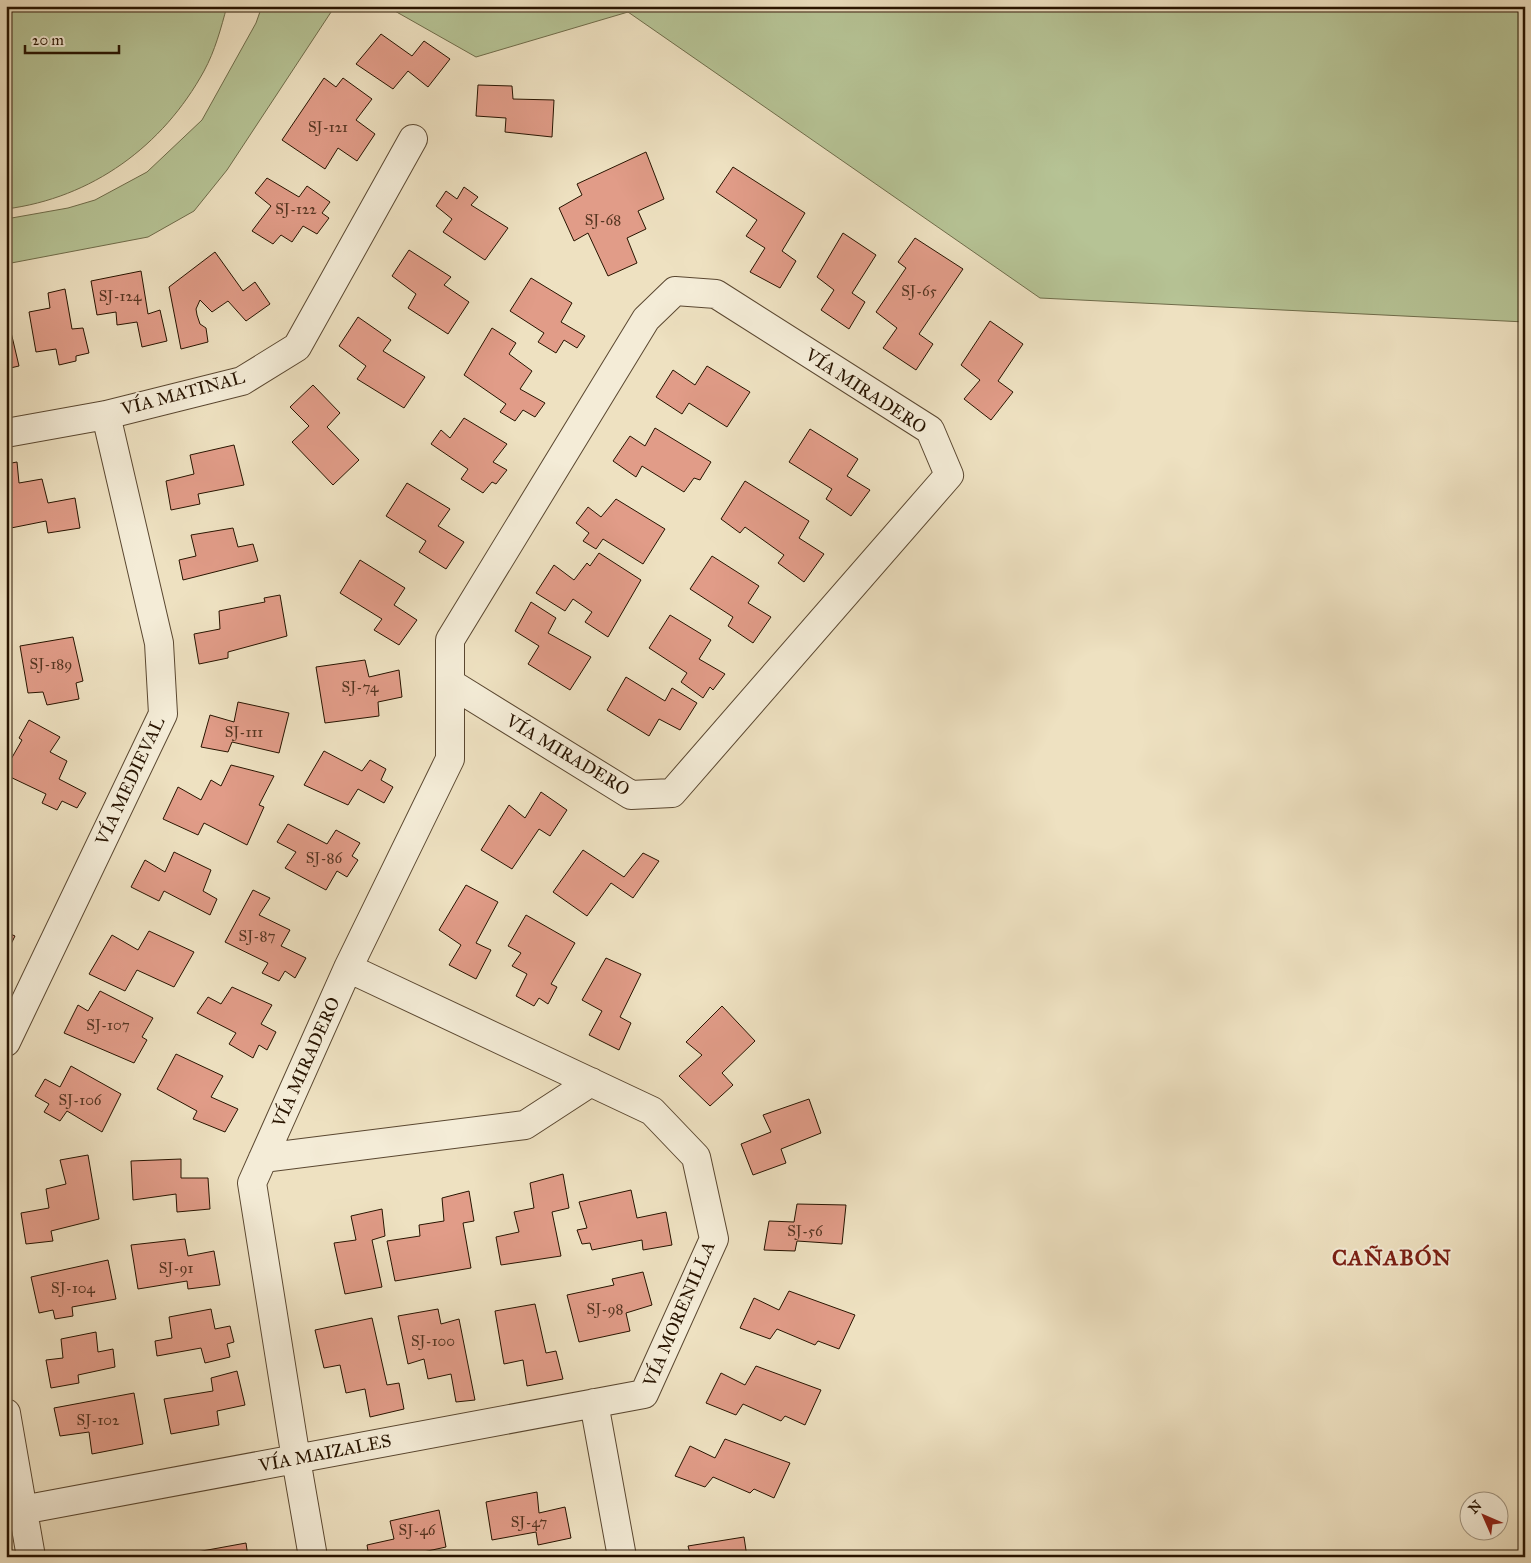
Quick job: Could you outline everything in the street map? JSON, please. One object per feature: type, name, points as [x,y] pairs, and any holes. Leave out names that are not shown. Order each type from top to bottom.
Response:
[{"type":"street","name":"VÍA MATINAL","points":[[6,433],[106,414],[242,381],[297,347],[413,139]]},
{"type":"street","name":"VÍA MIRADERO","points":[[313,1557],[252,1183],[348,968],[450,759],[450,683],[450,640],[646,319],[675,292],[716,294],[930,430],[949,475],[672,793],[631,795],[450,683]]},
{"type":"street","name":"VÍA MEDIEVAL","points":[[6,1042],[162,714],[159,643],[106,414]]},
{"type":"street","name":"VÍA MORENILLA","points":[[348,968],[652,1111],[696,1157],[714,1239],[644,1394]]},
{"type":"street","points":[[263,1158],[525,1125],[591,1082]]},
{"type":"street","name":"VÍA MAIZALES","points":[[14,1511],[644,1394]]},
{"type":"street","points":[[594,1403],[622,1557]]},
{"type":"street","points":[[6,1414],[14,1511],[31,1557]]},
{"type":"green space","points":[[6,6],[227,6],[215,47],[204,71],[168,123],[146,145],[122,164],[96,180],[38,203],[6,209]]},
{"type":"green space","points":[[262,6],[335,6],[227,170],[194,211],[148,237],[6,264],[6,219],[68,208],[95,200],[147,172],[202,120],[256,23]]},
{"type":"green space","points":[[386,6],[1525,6],[1525,322],[1040,298],[628,12],[476,57]]},
{"type":"building","points":[[381,34],[412,56],[424,41],[450,59],[428,87],[408,71],[393,89],[356,64]]},
{"type":"building","points":[[324,78],[336,87],[343,78],[372,99],[356,120],[375,134],[357,161],[338,148],[325,169],[282,140]]},
{"type":"building","points":[[478,85],[512,86],[513,99],[554,100],[552,137],[505,132],[506,118],[476,116]]},
{"type":"building","points":[[646,152],[664,199],[638,211],[646,229],[627,238],[637,263],[608,276],[588,233],[574,241],[559,208],[582,195],[577,184]]},
{"type":"building","points":[[733,167],[805,213],[782,251],[796,261],[780,288],[750,272],[765,248],[746,236],[757,220],[716,192]]},
{"type":"building","points":[[267,178],[299,197],[307,186],[330,202],[322,213],[329,218],[317,234],[303,226],[292,242],[281,235],[273,244],[252,231],[271,206],[255,193]]},
{"type":"building","points":[[464,187],[478,197],[471,205],[508,228],[485,260],[443,232],[452,219],[436,206],[446,191],[457,199]]},
{"type":"building","points":[[843,233],[876,255],[852,293],[865,302],[849,329],[821,310],[834,290],[817,277]]},
{"type":"building","points":[[915,238],[963,269],[919,334],[933,344],[916,370],[883,348],[897,328],[876,312],[906,268],[898,262]]},
{"type":"building","points":[[409,250],[451,277],[444,285],[469,302],[448,334],[408,308],[416,294],[392,276]]},
{"type":"building","points":[[215,252],[243,291],[255,282],[270,304],[246,321],[228,301],[212,312],[200,300],[196,309],[197,315],[200,324],[206,328],[208,342],[181,349],[169,287]]},
{"type":"building","points":[[141,271],[148,314],[160,310],[167,341],[142,347],[137,322],[117,325],[116,312],[97,315],[91,281]]},
{"type":"building","points":[[531,278],[572,303],[561,322],[585,336],[577,348],[564,340],[556,353],[538,342],[544,333],[510,311]]},
{"type":"building","points":[[65,289],[72,329],[83,328],[89,353],[76,356],[76,361],[59,365],[56,349],[36,352],[29,312],[50,308],[48,293]]},
{"type":"building","points":[[6,311],[19,366],[6,369]]},
{"type":"building","points":[[358,317],[391,340],[383,351],[425,377],[404,408],[357,379],[366,366],[339,346]]},
{"type":"building","points":[[990,321],[1023,344],[998,381],[1013,392],[991,420],[964,399],[980,380],[961,365]]},
{"type":"building","points":[[492,328],[516,343],[509,354],[532,371],[520,389],[545,403],[535,417],[523,410],[515,421],[500,412],[506,404],[464,375]]},
{"type":"building","points":[[707,366],[750,392],[727,427],[689,403],[682,414],[656,397],[673,370],[695,385]]},
{"type":"building","points":[[313,385],[340,413],[327,427],[359,460],[333,485],[292,442],[309,426],[290,407]]},
{"type":"building","points":[[464,418],[507,444],[493,462],[507,470],[496,484],[492,482],[483,493],[461,479],[468,469],[431,444],[441,430],[450,438]]},
{"type":"building","points":[[655,428],[711,462],[700,480],[694,478],[684,492],[642,466],[636,477],[613,461],[630,436],[645,446]]},
{"type":"building","points":[[810,429],[858,459],[847,476],[870,490],[851,516],[826,499],[832,489],[789,462]]},
{"type":"building","points":[[234,445],[244,485],[198,494],[200,504],[171,510],[166,481],[194,474],[190,455]]},
{"type":"building","points":[[17,462],[19,483],[42,479],[48,503],[75,498],[80,528],[48,533],[46,521],[6,529],[6,464]]},
{"type":"building","points":[[745,481],[809,521],[799,538],[824,554],[804,582],[778,563],[784,555],[745,527],[740,533],[721,519]]},
{"type":"building","points":[[407,483],[450,509],[438,526],[464,542],[446,569],[419,552],[426,541],[386,516]]},
{"type":"building","points":[[616,499],[665,529],[643,564],[603,539],[596,549],[583,541],[589,533],[576,523],[588,507],[601,517]]},
{"type":"building","points":[[233,528],[238,547],[253,544],[258,561],[183,580],[179,560],[196,556],[191,535]]},
{"type":"building","points":[[599,553],[641,580],[608,637],[585,622],[592,612],[573,599],[565,611],[536,593],[554,565],[574,580],[587,563],[590,566]]},
{"type":"building","points":[[712,556],[759,586],[748,603],[771,617],[753,643],[728,626],[733,617],[690,589]]},
{"type":"building","points":[[360,560],[405,588],[394,605],[417,620],[399,645],[374,630],[382,619],[340,593]]},
{"type":"building","points":[[280,595],[287,636],[228,652],[228,658],[199,664],[194,634],[220,629],[219,611],[265,602],[264,598]]},
{"type":"building","points":[[531,602],[556,618],[548,633],[591,657],[570,690],[528,664],[539,646],[515,631]]},
{"type":"building","points":[[670,615],[711,640],[699,659],[725,674],[713,690],[710,687],[703,698],[681,682],[687,673],[649,648]]},
{"type":"building","points":[[73,637],[83,681],[76,683],[79,699],[47,705],[43,692],[28,693],[20,646]]},
{"type":"building","points":[[365,660],[369,677],[399,670],[402,697],[378,702],[379,716],[325,723],[316,667]]},
{"type":"building","points":[[626,677],[665,701],[672,688],[697,703],[680,730],[659,719],[649,736],[607,710]]},
{"type":"building","points":[[238,702],[289,713],[279,753],[232,742],[228,752],[201,747],[210,715],[234,722]]},
{"type":"building","points":[[29,720],[60,737],[50,752],[67,761],[59,779],[86,793],[77,808],[62,801],[57,810],[42,803],[46,794],[6,775],[6,768],[22,740],[19,738]]},
{"type":"building","points":[[324,751],[362,771],[370,760],[386,769],[381,780],[393,787],[384,803],[358,789],[348,805],[304,785]]},
{"type":"building","points":[[231,765],[274,776],[259,805],[264,807],[247,845],[204,823],[198,835],[163,819],[178,787],[201,800],[211,780],[221,786]]},
{"type":"building","points":[[541,792],[567,810],[550,836],[539,829],[512,869],[481,850],[509,805],[525,818]]},
{"type":"building","points":[[288,824],[327,844],[336,830],[360,843],[352,856],[358,860],[347,877],[337,871],[326,890],[285,868],[296,852],[277,842]]},
{"type":"building","points":[[583,850],[624,877],[643,853],[659,861],[633,898],[611,883],[587,916],[553,892]]},
{"type":"building","points":[[174,852],[211,870],[203,891],[217,899],[210,915],[164,891],[159,901],[131,887],[145,860],[165,872]]},
{"type":"building","points":[[466,885],[498,902],[476,943],[491,950],[476,979],[449,965],[461,945],[439,930]]},
{"type":"building","points":[[253,890],[270,898],[259,915],[290,930],[281,946],[306,958],[295,978],[285,971],[279,981],[262,973],[268,963],[225,942]]},
{"type":"building","points":[[526,915],[575,943],[551,984],[557,987],[548,1004],[539,998],[534,1006],[516,996],[527,974],[512,966],[521,953],[508,946]]},
{"type":"building","points":[[149,931],[194,952],[174,987],[137,970],[125,991],[89,974],[112,935],[138,950]]},
{"type":"building","points":[[6,932],[15,936],[8,950],[6,950]]},
{"type":"building","points":[[606,958],[641,974],[620,1017],[631,1023],[619,1050],[589,1035],[602,1011],[582,1000]]},
{"type":"building","points":[[232,987],[272,1005],[261,1024],[276,1032],[267,1050],[259,1045],[253,1058],[229,1044],[236,1033],[197,1013],[208,997],[221,1004]]},
{"type":"building","points":[[100,991],[153,1018],[142,1037],[147,1040],[134,1063],[64,1033],[78,1005],[88,1011]]},
{"type":"building","points":[[722,1006],[755,1041],[722,1073],[733,1085],[710,1106],[679,1076],[702,1055],[686,1042]]},
{"type":"building","points":[[176,1054],[223,1076],[211,1097],[238,1109],[225,1132],[193,1119],[197,1111],[157,1089]]},
{"type":"building","points":[[71,1066],[121,1094],[102,1132],[67,1111],[60,1121],[44,1112],[49,1104],[35,1096],[45,1079],[60,1087]]},
{"type":"building","points":[[809,1099],[821,1133],[781,1149],[786,1163],[753,1175],[741,1144],[771,1132],[763,1115]]},
{"type":"building","points":[[88,1155],[99,1219],[51,1231],[53,1241],[26,1244],[21,1213],[49,1208],[46,1189],[66,1184],[60,1160]]},
{"type":"building","points":[[181,1159],[181,1178],[208,1178],[210,1209],[177,1212],[176,1194],[133,1200],[131,1161]]},
{"type":"building","points":[[563,1174],[569,1208],[552,1212],[561,1256],[501,1265],[496,1237],[519,1232],[514,1212],[534,1208],[530,1183]]},
{"type":"building","points":[[631,1190],[637,1218],[666,1212],[672,1245],[643,1250],[642,1240],[592,1250],[590,1243],[582,1244],[577,1230],[587,1228],[579,1202]]},
{"type":"building","points":[[469,1191],[474,1221],[463,1223],[471,1268],[395,1281],[387,1241],[420,1236],[419,1225],[444,1221],[442,1198]]},
{"type":"building","points":[[797,1204],[846,1205],[842,1244],[797,1241],[795,1251],[764,1250],[769,1221],[794,1222]]},
{"type":"building","points":[[382,1209],[385,1236],[372,1240],[382,1287],[345,1294],[334,1243],[356,1240],[351,1216]]},
{"type":"building","points":[[185,1239],[188,1256],[214,1251],[220,1285],[188,1289],[187,1281],[138,1289],[131,1245]]},
{"type":"building","points":[[108,1260],[116,1299],[72,1307],[73,1316],[55,1319],[53,1310],[39,1313],[31,1277]]},
{"type":"building","points":[[643,1272],[652,1305],[626,1313],[630,1331],[579,1342],[567,1295],[614,1285],[612,1279]]},
{"type":"building","points":[[789,1291],[855,1315],[839,1349],[818,1341],[815,1345],[777,1329],[770,1339],[740,1328],[754,1298],[779,1310]]},
{"type":"building","points":[[535,1304],[546,1353],[556,1351],[563,1379],[527,1386],[523,1360],[504,1364],[495,1311]]},
{"type":"building","points":[[211,1309],[215,1329],[230,1326],[234,1342],[227,1344],[230,1357],[205,1363],[201,1348],[157,1356],[155,1341],[172,1338],[169,1317]]},
{"type":"building","points":[[438,1309],[441,1324],[459,1319],[475,1400],[456,1402],[451,1374],[428,1379],[424,1359],[408,1364],[398,1316]]},
{"type":"building","points":[[372,1318],[387,1385],[399,1383],[404,1409],[370,1417],[365,1389],[346,1393],[340,1365],[324,1368],[315,1330]]},
{"type":"building","points":[[96,1332],[98,1352],[113,1349],[115,1367],[78,1375],[79,1383],[51,1388],[46,1360],[63,1358],[61,1339]]},
{"type":"building","points":[[756,1366],[821,1390],[805,1425],[785,1416],[781,1421],[743,1404],[736,1415],[706,1403],[721,1373],[745,1385]]},
{"type":"building","points":[[237,1371],[245,1405],[217,1411],[219,1425],[171,1434],[164,1399],[213,1391],[211,1378]]},
{"type":"building","points":[[134,1393],[143,1444],[92,1454],[89,1432],[60,1436],[54,1408]]},
{"type":"building","points":[[725,1439],[790,1463],[774,1498],[754,1489],[750,1493],[713,1477],[705,1487],[675,1476],[690,1446],[715,1458]]},
{"type":"building","points":[[537,1492],[539,1513],[565,1507],[571,1538],[538,1545],[536,1532],[492,1540],[486,1502]]},
{"type":"building","points":[[439,1510],[446,1547],[400,1557],[369,1557],[367,1545],[394,1539],[390,1521]]},
{"type":"building","points":[[744,1537],[747,1557],[691,1557],[688,1546]]},
{"type":"building","points":[[246,1543],[248,1557],[192,1557],[191,1553]]},
{"type":"district","name":"CAÑABÓN","points":[[1392,1257]]}]
